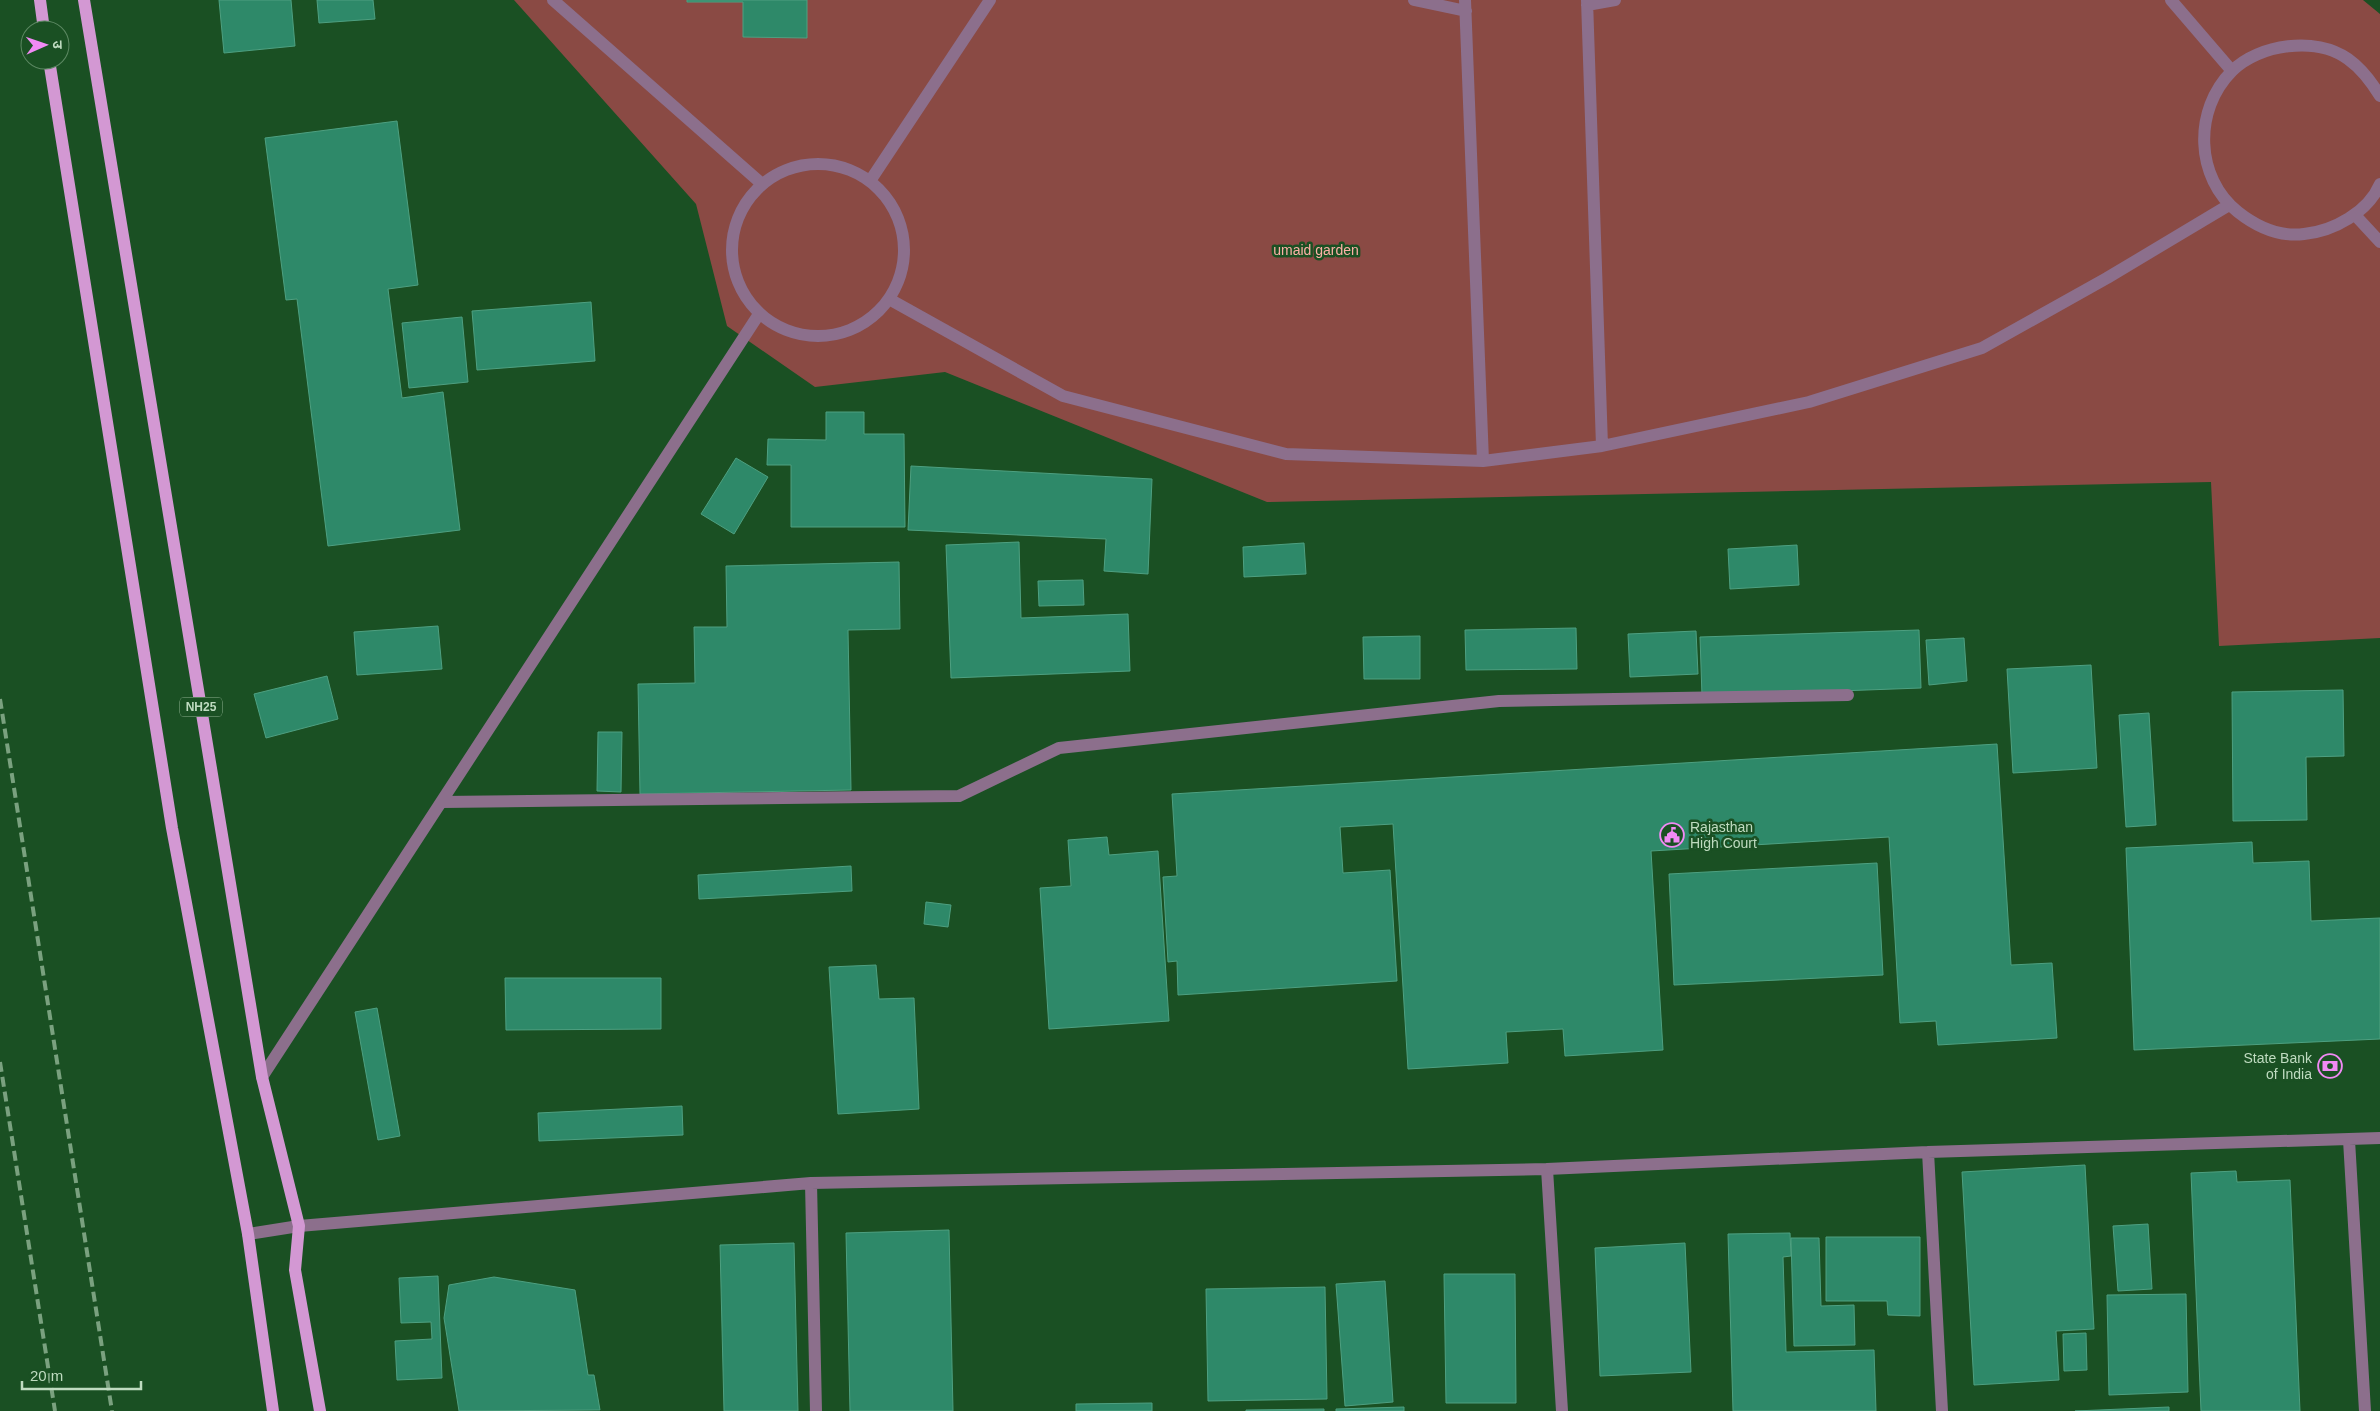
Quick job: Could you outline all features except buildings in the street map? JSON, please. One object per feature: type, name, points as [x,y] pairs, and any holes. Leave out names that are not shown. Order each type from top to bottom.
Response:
[{"type":"main road","points":[[40,0],[43,20]]},
{"type":"main road","name":"NH25","points":[[84,0],[262,1078],[299,1226],[296,1270],[320,1411]]},
{"type":"main road","points":[[51,70],[172,828],[248,1234],[273,1411]]},
{"type":"street","points":[[553,0],[762,184]]},
{"type":"street","points":[[870,181],[990,0]]},
{"type":"street","points":[[1414,0],[1466,5],[1483,461]]},
{"type":"street","points":[[1602,446],[1587,3],[1615,0]]},
{"type":"street","points":[[2171,0],[2232,71]]},
{"type":"street","points":[[2380,96],[2369,78],[2346,58],[2317,47],[2287,45],[2258,54],[2232,71],[2214,95],[2205,122],[2204,152],[2212,180],[2229,205],[2251,222],[2277,232],[2304,234],[2332,228],[2356,215],[2376,193],[2380,184]]},
{"type":"street","points":[[816,164],[840,166],[870,181],[890,202],[903,232],[904,263],[897,286],[889,299],[866,322],[839,334],[823,337],[791,332],[774,325],[759,314],[741,290],[736,276],[732,238],[741,210],[762,184],[786,170],[816,164]]},
{"type":"street","points":[[889,299],[1063,396],[1286,454],[1483,461],[1602,446],[1809,402],[1982,348],[2107,278],[2229,205]]},
{"type":"street","points":[[2356,215],[2380,242]]},
{"type":"street","points":[[262,1078],[759,314]]},
{"type":"street","points":[[442,802],[959,796],[1060,748],[1499,701],[1848,695]]},
{"type":"street","points":[[248,1234],[299,1226],[811,1183],[1547,1169],[1928,1152],[2380,1138]]},
{"type":"street","points":[[2349,1140],[2365,1411]]},
{"type":"street","points":[[1928,1152],[1942,1411]]},
{"type":"street","points":[[1547,1169],[1562,1411]]},
{"type":"street","points":[[811,1183],[816,1411]]},
{"type":"green space","name":"umaid garden","points":[[514,0],[2363,0],[2380,14],[2380,638],[2219,646],[2211,482],[1267,502],[945,372],[815,387],[727,326],[696,204]]},
{"type":"railway","points":[[0,699],[112,1411]]},
{"type":"railway","points":[[0,1062],[55,1411]]},
{"type":"place","name":"Rajasthan High Court","points":[[1672,835]]},
{"type":"place","name":"State Bank of India","points":[[2330,1066]]}]
